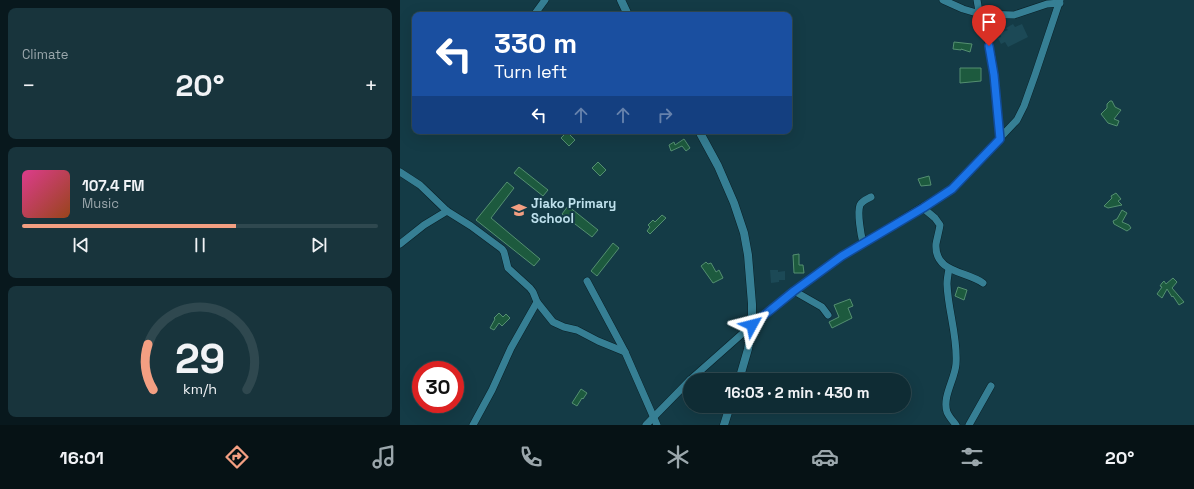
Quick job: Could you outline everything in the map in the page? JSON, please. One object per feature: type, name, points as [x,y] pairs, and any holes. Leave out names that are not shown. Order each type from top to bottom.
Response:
[{"type":"street","points":[[536,12],[545,0]]},
{"type":"street","points":[[621,0],[627,12]]},
{"type":"street","points":[[943,0],[963,10],[980,14],[1014,14],[1060,1]]},
{"type":"street","points":[[978,0],[981,23],[988,40],[992,58],[1000,139]]},
{"type":"street","points":[[698,373],[752,325],[794,291],[842,256],[952,189],[1017,120],[1024,106],[1060,1]]},
{"type":"street","points":[[701,134],[718,166],[734,203],[744,233],[749,262],[752,325],[748,349],[741,373]]},
{"type":"street","points":[[400,172],[420,185],[447,211],[471,226],[502,249],[508,268],[530,288],[537,302],[552,322],[577,330],[598,341],[625,352]]},
{"type":"street","points":[[863,243],[860,231],[860,208],[862,202],[871,197]]},
{"type":"street","points":[[923,208],[940,225],[936,245],[938,256],[942,263],[949,269],[983,283]]},
{"type":"street","points":[[400,244],[424,225],[447,211]]},
{"type":"street","points":[[949,269],[947,285],[953,324],[956,359],[955,372],[947,397],[946,408],[956,425]]},
{"type":"street","points":[[587,281],[625,352],[657,425]]},
{"type":"street","points":[[794,291],[822,307],[828,314]]},
{"type":"street","points":[[473,425],[492,390],[511,348],[537,302]]},
{"type":"street","points":[[969,425],[991,386]]},
{"type":"street","points":[[646,425],[683,387]]},
{"type":"street","points":[[724,425],[728,413]]},
{"type":"shaded area","points":[[1013,24],[1015,27],[1022,24],[1028,37],[1008,47],[1005,42],[1001,44],[998,38],[1001,37],[1000,33],[1008,30],[1006,28]]},
{"type":"shaded area","points":[[770,270],[778,270],[778,272],[785,271],[785,280],[779,280],[779,282],[771,283]]},
{"type":"building","points":[[954,42],[972,44],[970,52],[961,49],[953,49]]},
{"type":"building","points":[[960,68],[981,68],[981,81],[960,83]]},
{"type":"building","points":[[1112,101],[1115,107],[1121,110],[1114,119],[1119,121],[1117,126],[1108,123],[1101,114],[1107,108],[1107,104]]},
{"type":"building","points":[[565,134],[569,134],[575,140],[569,146],[561,138]]},
{"type":"building","points":[[684,139],[690,148],[686,151],[682,146],[671,151],[669,145],[674,142],[675,145]]},
{"type":"building","points":[[598,162],[606,170],[600,176],[592,168]]},
{"type":"building","points":[[519,167],[548,190],[543,196],[514,173]]},
{"type":"building","points":[[929,176],[931,185],[921,186],[918,179]]},
{"type":"building","points":[[507,182],[514,188],[491,218],[540,259],[534,266],[476,220]]},
{"type":"building","points":[[1116,193],[1121,199],[1118,201],[1122,205],[1108,208],[1104,206],[1112,198],[1111,196]]},
{"type":"building","points":[[568,206],[598,230],[592,237],[562,214]]},
{"type":"building","points":[[1122,210],[1127,213],[1122,222],[1129,225],[1131,228],[1127,231],[1114,224],[1113,221],[1117,219]]},
{"type":"building","points":[[662,215],[666,218],[650,234],[647,231],[650,227],[648,225],[653,220],[655,222]]},
{"type":"building","points":[[613,243],[619,248],[597,276],[591,271]]},
{"type":"building","points":[[799,254],[799,265],[803,265],[804,273],[794,273],[793,255]]},
{"type":"building","points":[[706,262],[708,264],[711,263],[716,272],[719,270],[723,278],[713,283],[701,266]]},
{"type":"building","points":[[1173,278],[1177,282],[1172,288],[1184,302],[1179,305],[1167,289],[1162,298],[1157,294],[1164,281],[1166,284]]},
{"type":"building","points":[[958,287],[967,290],[964,300],[955,296]]},
{"type":"building","points":[[850,299],[853,306],[848,308],[852,318],[832,328],[829,322],[839,317],[834,305]]},
{"type":"building","points":[[499,313],[503,317],[506,314],[510,318],[502,326],[499,323],[494,330],[490,328],[495,319],[494,318]]},
{"type":"building","points":[[581,389],[587,393],[577,406],[572,403]]},
{"type":"place","name":"Jiako Primary School","points":[[519,210]]},
{"type":"route","points":[[752,325],[794,291],[842,256],[952,189],[1000,139],[992,58],[989,46]]}]
